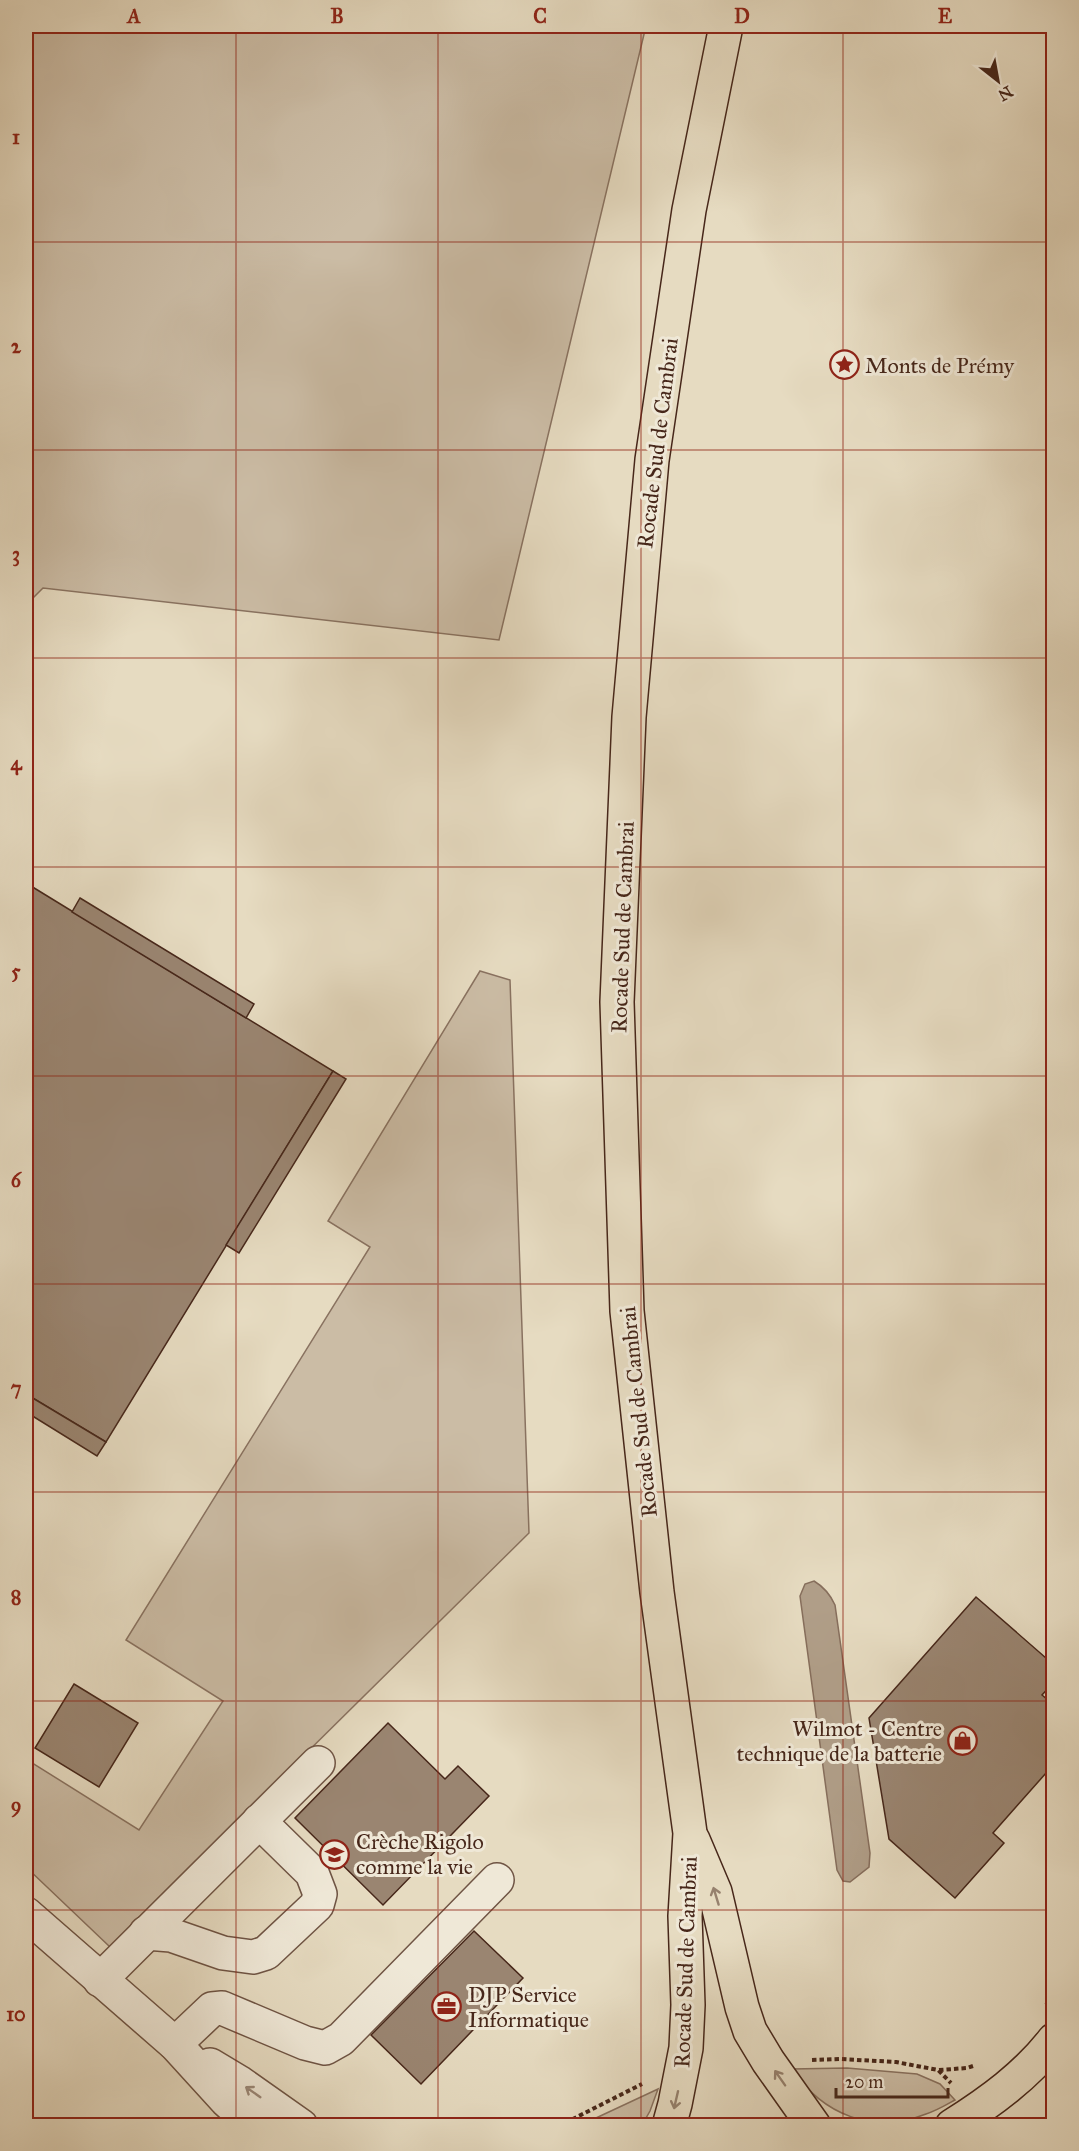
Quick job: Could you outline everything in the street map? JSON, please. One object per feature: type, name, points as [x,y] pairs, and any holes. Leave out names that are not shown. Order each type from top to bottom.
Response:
[{"type":"main road","name":"Rocade Sud de Cambrai","points":[[669,2126],[686,2048],[688,2005],[685,1916],[690,1833],[657,1592],[627,1311],[617,1002],[629,717],[651,460],[689,210],[726,26]]},
{"type":"main road","name":"Rocade Sud de Cambrai","points":[[690,1833],[715,1892],[742,2007],[750,2031],[768,2061],[814,2126]]},
{"type":"main road","points":[[952,2126],[992,2099],[1017,2078],[1053,2040]]},
{"type":"street","points":[[100,1980],[318,1763]]},
{"type":"street","points":[[146,1933],[171,1935],[223,1953],[253,1957],[266,1953],[317,1905],[320,1894],[312,1873],[259,1821]]},
{"type":"street","points":[[174,2044],[212,2009],[222,2008],[305,2043],[325,2048],[333,2044],[341,2039],[497,1880]]},
{"type":"street","points":[[26,1914],[174,2044],[226,2100],[255,2126]]},
{"type":"street","points":[[174,2044],[240,2083],[301,2126]]},
{"type":"shaded area","points":[[26,26],[646,26],[499,640],[43,588],[26,605]]},
{"type":"shaded area","points":[[480,971],[510,980],[529,1533],[110,1947],[26,1867],[26,1759],[139,1830],[223,1701],[126,1640],[370,1247],[328,1221]]},
{"type":"shaded area","points":[[814,1581],[826,1591],[835,1605],[870,1853],[869,1867],[850,1882],[843,1881],[837,1870],[800,1596],[805,1584]]},
{"type":"shaded area","points":[[847,2068],[917,2074],[940,2084],[955,2100],[933,2111],[906,2120],[868,2121],[851,2117],[834,2109],[804,2085],[792,2069]]},
{"type":"shaded area","points":[[658,2089],[642,2125],[581,2125]]},
{"type":"building","points":[[26,883],[333,1071],[106,1442],[26,1394]]},
{"type":"building","points":[[80,898],[254,1004],[246,1018],[72,912]]},
{"type":"building","points":[[333,1071],[346,1079],[239,1253],[226,1245]]},
{"type":"building","points":[[26,1394],[106,1442],[97,1456],[26,1412]]},
{"type":"building","name":"Wilmot - Centre technique de la batterie","points":[[976,1597],[1054,1665],[1054,1682],[1042,1695],[1054,1705],[1054,1764],[993,1833],[1004,1843],[955,1898],[889,1839],[869,1718]]},
{"type":"building","points":[[74,1684],[138,1723],[99,1787],[35,1748]]},
{"type":"building","points":[[388,1723],[445,1779],[458,1766],[489,1796],[383,1905],[295,1818]]},
{"type":"building","name":"DJP Service Informatique","points":[[474,1931],[523,1978],[421,2084],[371,2035]]},
{"type":"place","name":"Monts de Prémy","points":[[844,365]]},
{"type":"place","name":"Wilmot - Centre technique de la batterie","points":[[963,1741]]},
{"type":"place","name":"Crèche Rigolo comme la vie","points":[[335,1854]]},
{"type":"place","name":"DJP Service Informatique","points":[[447,2007]]}]
